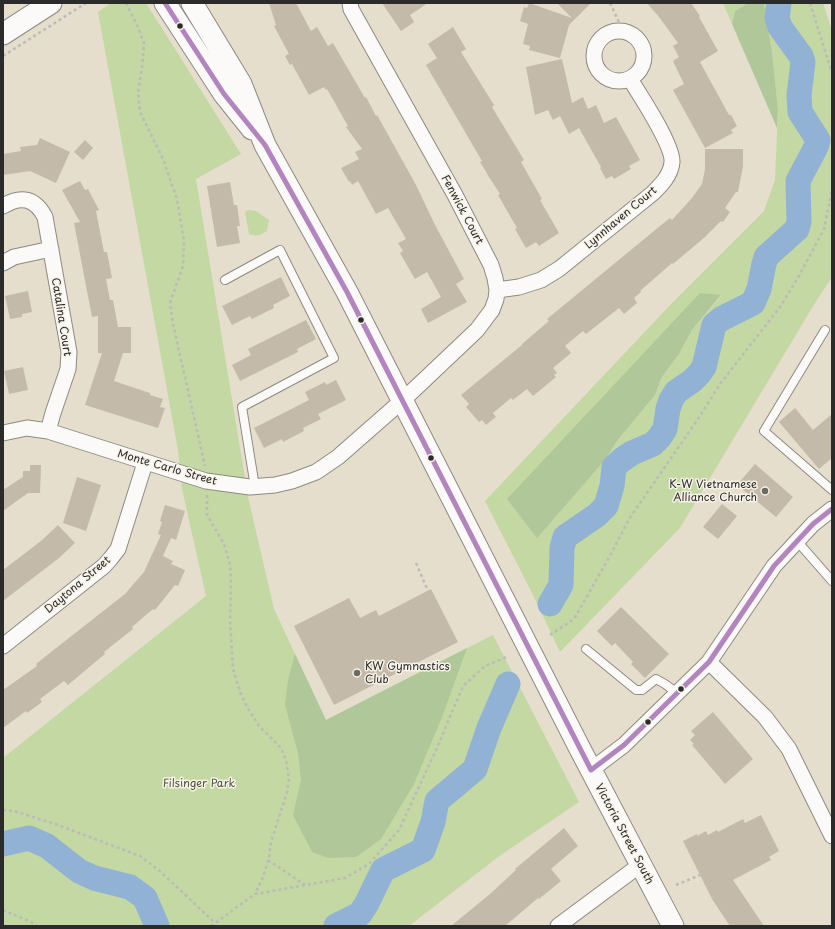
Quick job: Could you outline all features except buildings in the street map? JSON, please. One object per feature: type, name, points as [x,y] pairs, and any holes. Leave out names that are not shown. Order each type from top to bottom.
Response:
[{"type":"main road","points":[[3,34],[51,3]]},
{"type":"main road","name":"Victoria Street South","points":[[165,3],[224,94],[265,145]]},
{"type":"main road","name":"Victoria Street South","points":[[192,3],[241,84],[265,145],[347,292],[590,770],[673,926]]},
{"type":"street","name":"Fenwick Court","points":[[350,3],[351,9],[455,195],[491,265],[497,290],[496,299],[492,310],[477,330],[403,400]]},
{"type":"street","points":[[614,31],[623,31],[634,35],[639,41],[643,48],[643,63],[639,71],[630,79],[614,81],[602,76],[595,64],[593,52],[603,36],[614,31]]},
{"type":"street","name":"Lynnhaven Court","points":[[497,290],[518,287],[541,280],[559,269],[653,193],[664,182],[672,162],[672,154],[667,141],[630,79]]},
{"type":"street","name":"Catalina Court","points":[[3,206],[13,200],[26,199],[40,207],[45,217],[69,352],[68,369],[48,431]]},
{"type":"street","points":[[3,263],[14,257],[51,249]]},
{"type":"street","name":"Monte Carlo Street","points":[[3,433],[27,428],[48,431],[206,482],[255,487],[292,481],[316,472],[338,457],[403,400]]},
{"type":"street","name":"Daytona Street","points":[[3,646],[104,566],[111,558],[118,548],[145,463]]},
{"type":"street","points":[[590,770],[624,746],[709,662],[774,566],[813,524],[832,509]]},
{"type":"street","points":[[709,662],[765,717],[786,746],[832,836]]},
{"type":"street","points":[[558,926],[640,865]]},
{"type":"lane","points":[[225,280],[280,250],[334,358],[242,407],[255,487]]},
{"type":"lane","points":[[825,330],[764,431],[832,490]]},
{"type":"lane","points":[[797,541],[832,581]]},
{"type":"lane","points":[[586,649],[636,690],[642,690],[656,679],[677,693]]},
{"type":"path","points":[[3,56],[86,3]]},
{"type":"path","points":[[126,3],[144,43],[138,93],[140,112],[163,159],[177,199],[180,213],[184,241],[183,266],[170,303],[173,324],[205,461]]},
{"type":"path","points":[[610,3],[623,31]]},
{"type":"path","points":[[810,3],[832,73]]},
{"type":"path","points":[[550,635],[574,619],[629,519],[720,384],[780,307],[799,276],[824,229],[832,190]]},
{"type":"path","points":[[207,498],[207,514],[224,544],[230,564],[232,582],[230,621],[233,669],[240,692],[247,707],[259,726],[281,748],[286,760],[289,779],[287,792],[271,842],[268,860],[255,894]]},
{"type":"path","points":[[416,563],[428,591]]},
{"type":"path","points":[[211,926],[255,894],[345,878],[369,864],[399,830],[436,750],[463,686],[485,666],[509,656]]},
{"type":"path","points":[[3,810],[14,811],[56,824],[140,856],[161,872],[214,923]]},
{"type":"path","points":[[268,860],[305,885]]},
{"type":"path","points":[[676,885],[700,875]]},
{"type":"path","points":[[3,910],[37,926]]},
{"type":"green space","name":"Filsinger Park","points":[[111,3],[146,3],[241,154],[196,179],[248,497],[274,609],[326,720],[493,635],[579,802],[498,857],[409,926],[3,926],[3,758],[206,596],[182,489],[178,450],[98,12]]},
{"type":"green space","points":[[723,3],[748,3],[735,11],[732,24]]},
{"type":"green space","points":[[748,3],[764,3],[772,52],[778,109],[777,128],[732,24],[735,11]]},
{"type":"green space","points":[[764,3],[823,3],[832,31],[832,277],[680,528],[560,652],[485,501],[673,302],[764,211],[775,180],[778,109],[772,52]],"holes":[[[700,293],[721,296],[692,330],[679,354],[662,377],[655,395],[617,441],[605,460],[537,537]]]},
{"type":"green space","points":[[248,210],[256,211],[269,220],[267,231],[258,235],[249,234],[245,212]]},
{"type":"green space","points":[[700,293],[721,295],[692,330],[679,354],[662,377],[655,395],[617,441],[605,460],[537,538],[507,499]]},
{"type":"green space","points":[[467,648],[442,717],[414,784],[381,839],[356,857],[328,858],[312,852],[293,815],[301,780],[298,753],[285,705],[288,680],[295,654],[326,720]]},
{"type":"waterway","points":[[550,604],[561,585],[562,548],[565,537],[597,515],[606,506],[612,486],[614,467],[632,453],[653,444],[659,438],[665,429],[668,409],[676,392],[692,381],[704,367],[714,325],[721,319],[753,303],[759,289],[766,257],[797,229],[799,222],[798,181],[816,147],[818,140],[800,112],[799,95],[803,62],[801,56],[780,27],[777,18],[779,3]]},
{"type":"waterway","points":[[336,926],[360,914],[383,870],[423,850],[433,822],[437,801],[475,769],[489,728],[508,684]]},
{"type":"waterway","points":[[3,844],[29,838],[47,846],[79,871],[94,878],[130,887],[145,898],[157,926]]},
{"type":"transit line","points":[[165,3],[224,94],[265,145],[347,292],[591,770]]},
{"type":"transit line","points":[[591,770],[624,745],[709,662],[774,566],[813,524],[832,509]]},
{"type":"place","name":"K-W Vietnamese Alliance Church","points":[[765,491]]},
{"type":"place","name":"KW Gymnastics Club","points":[[357,673]]}]
